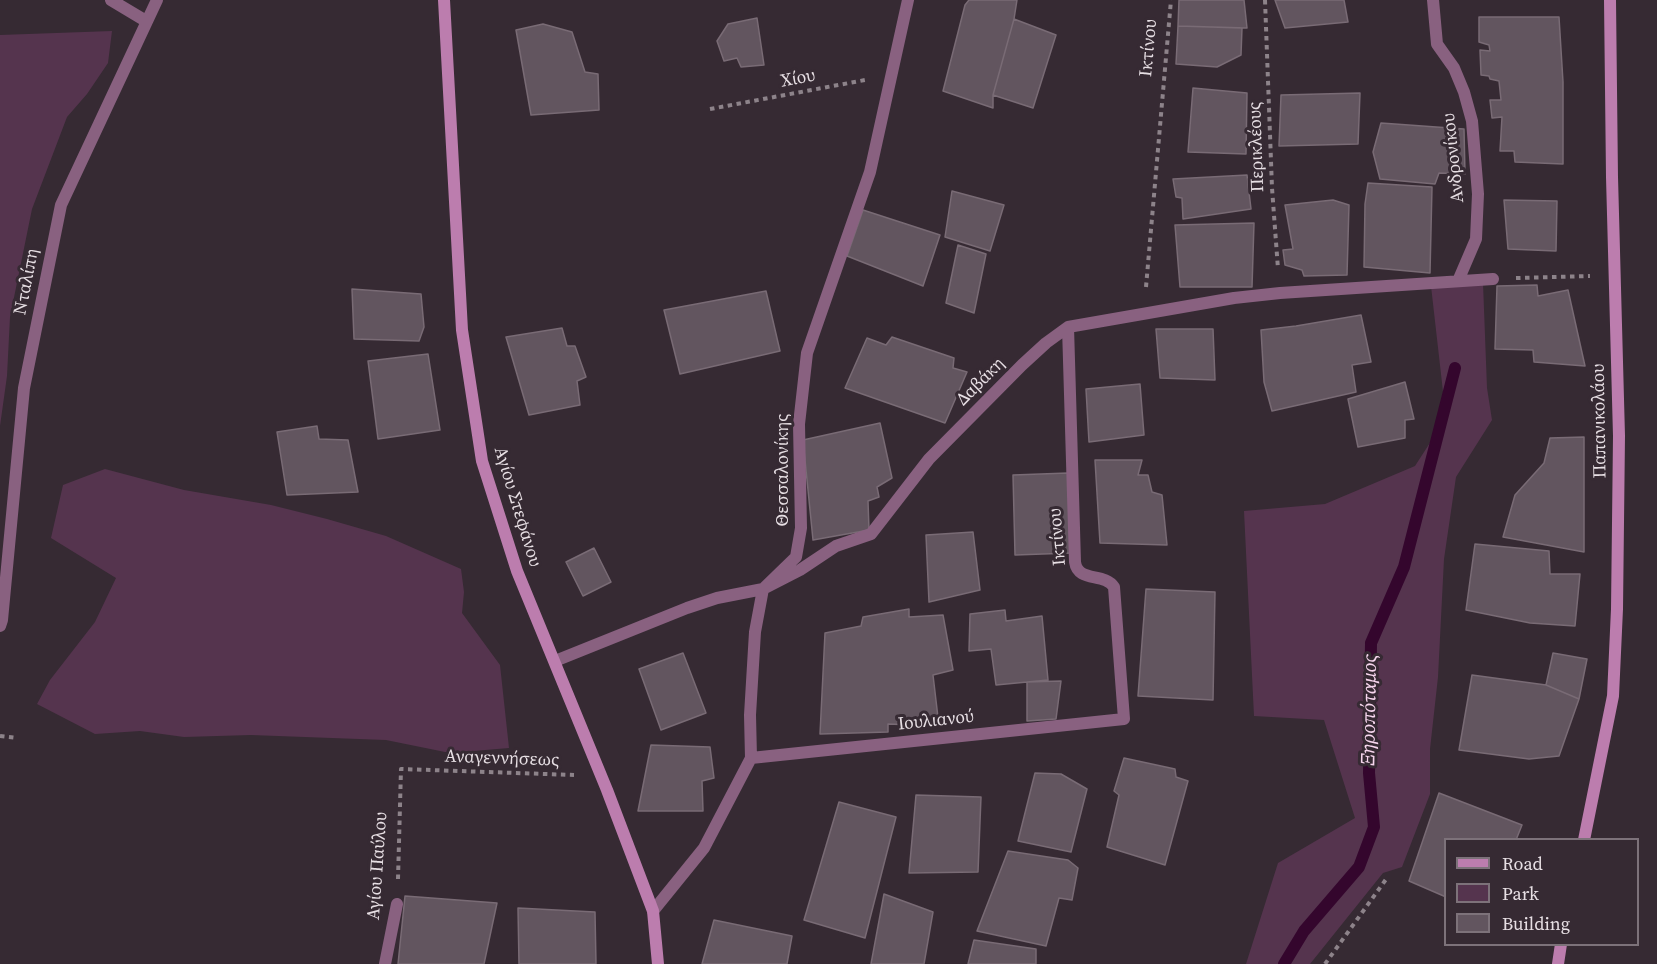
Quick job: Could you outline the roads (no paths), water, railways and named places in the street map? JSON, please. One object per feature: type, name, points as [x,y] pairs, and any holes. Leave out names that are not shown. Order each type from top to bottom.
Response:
[{"type":"street","points":[[111,0],[146,21]]},
{"type":"street","name":"Νταλίπη","points":[[0,626],[4,608],[24,388],[61,205],[157,0]]},
{"type":"street","name":"Αγίου Στεφάνου","points":[[444,0],[462,330],[482,461],[517,571],[602,777],[653,911],[658,964]]},
{"type":"street","name":"Θεσσαλονίκης","points":[[763,589],[796,557],[801,528],[799,424],[807,353],[870,172],[908,0]]},
{"type":"street","name":"Ανδρονίκου","points":[[1433,0],[1437,44],[1454,68],[1472,121],[1478,194],[1476,239],[1458,281]]},
{"type":"street","name":"Παπανικολάου","points":[[1584,838],[1613,696],[1617,609],[1619,436],[1610,0]]},
{"type":"street","name":"Δαβάκη","points":[[555,661],[687,608],[717,598],[763,589],[801,570],[836,546],[871,534],[928,459],[1022,365],[1068,327],[1234,298],[1493,279]]},
{"type":"street","name":"Ικτίνου","points":[[1068,327],[1076,569],[1079,573],[1105,580],[1114,587],[1124,719]]},
{"type":"street","points":[[653,911],[704,848],[751,758],[750,716],[755,632],[763,589]]},
{"type":"street","name":"Ιουλιανού","points":[[751,758],[1124,719]]},
{"type":"street","name":"Αγίου Παύλου","points":[[385,964],[397,904]]},
{"type":"street","points":[[1558,964],[1561,946]]},
{"type":"waterway","name":"Ξηροπόταμος","points":[[1284,964],[1304,931],[1359,867],[1374,827],[1369,773],[1371,643],[1404,567],[1455,368]]}]
